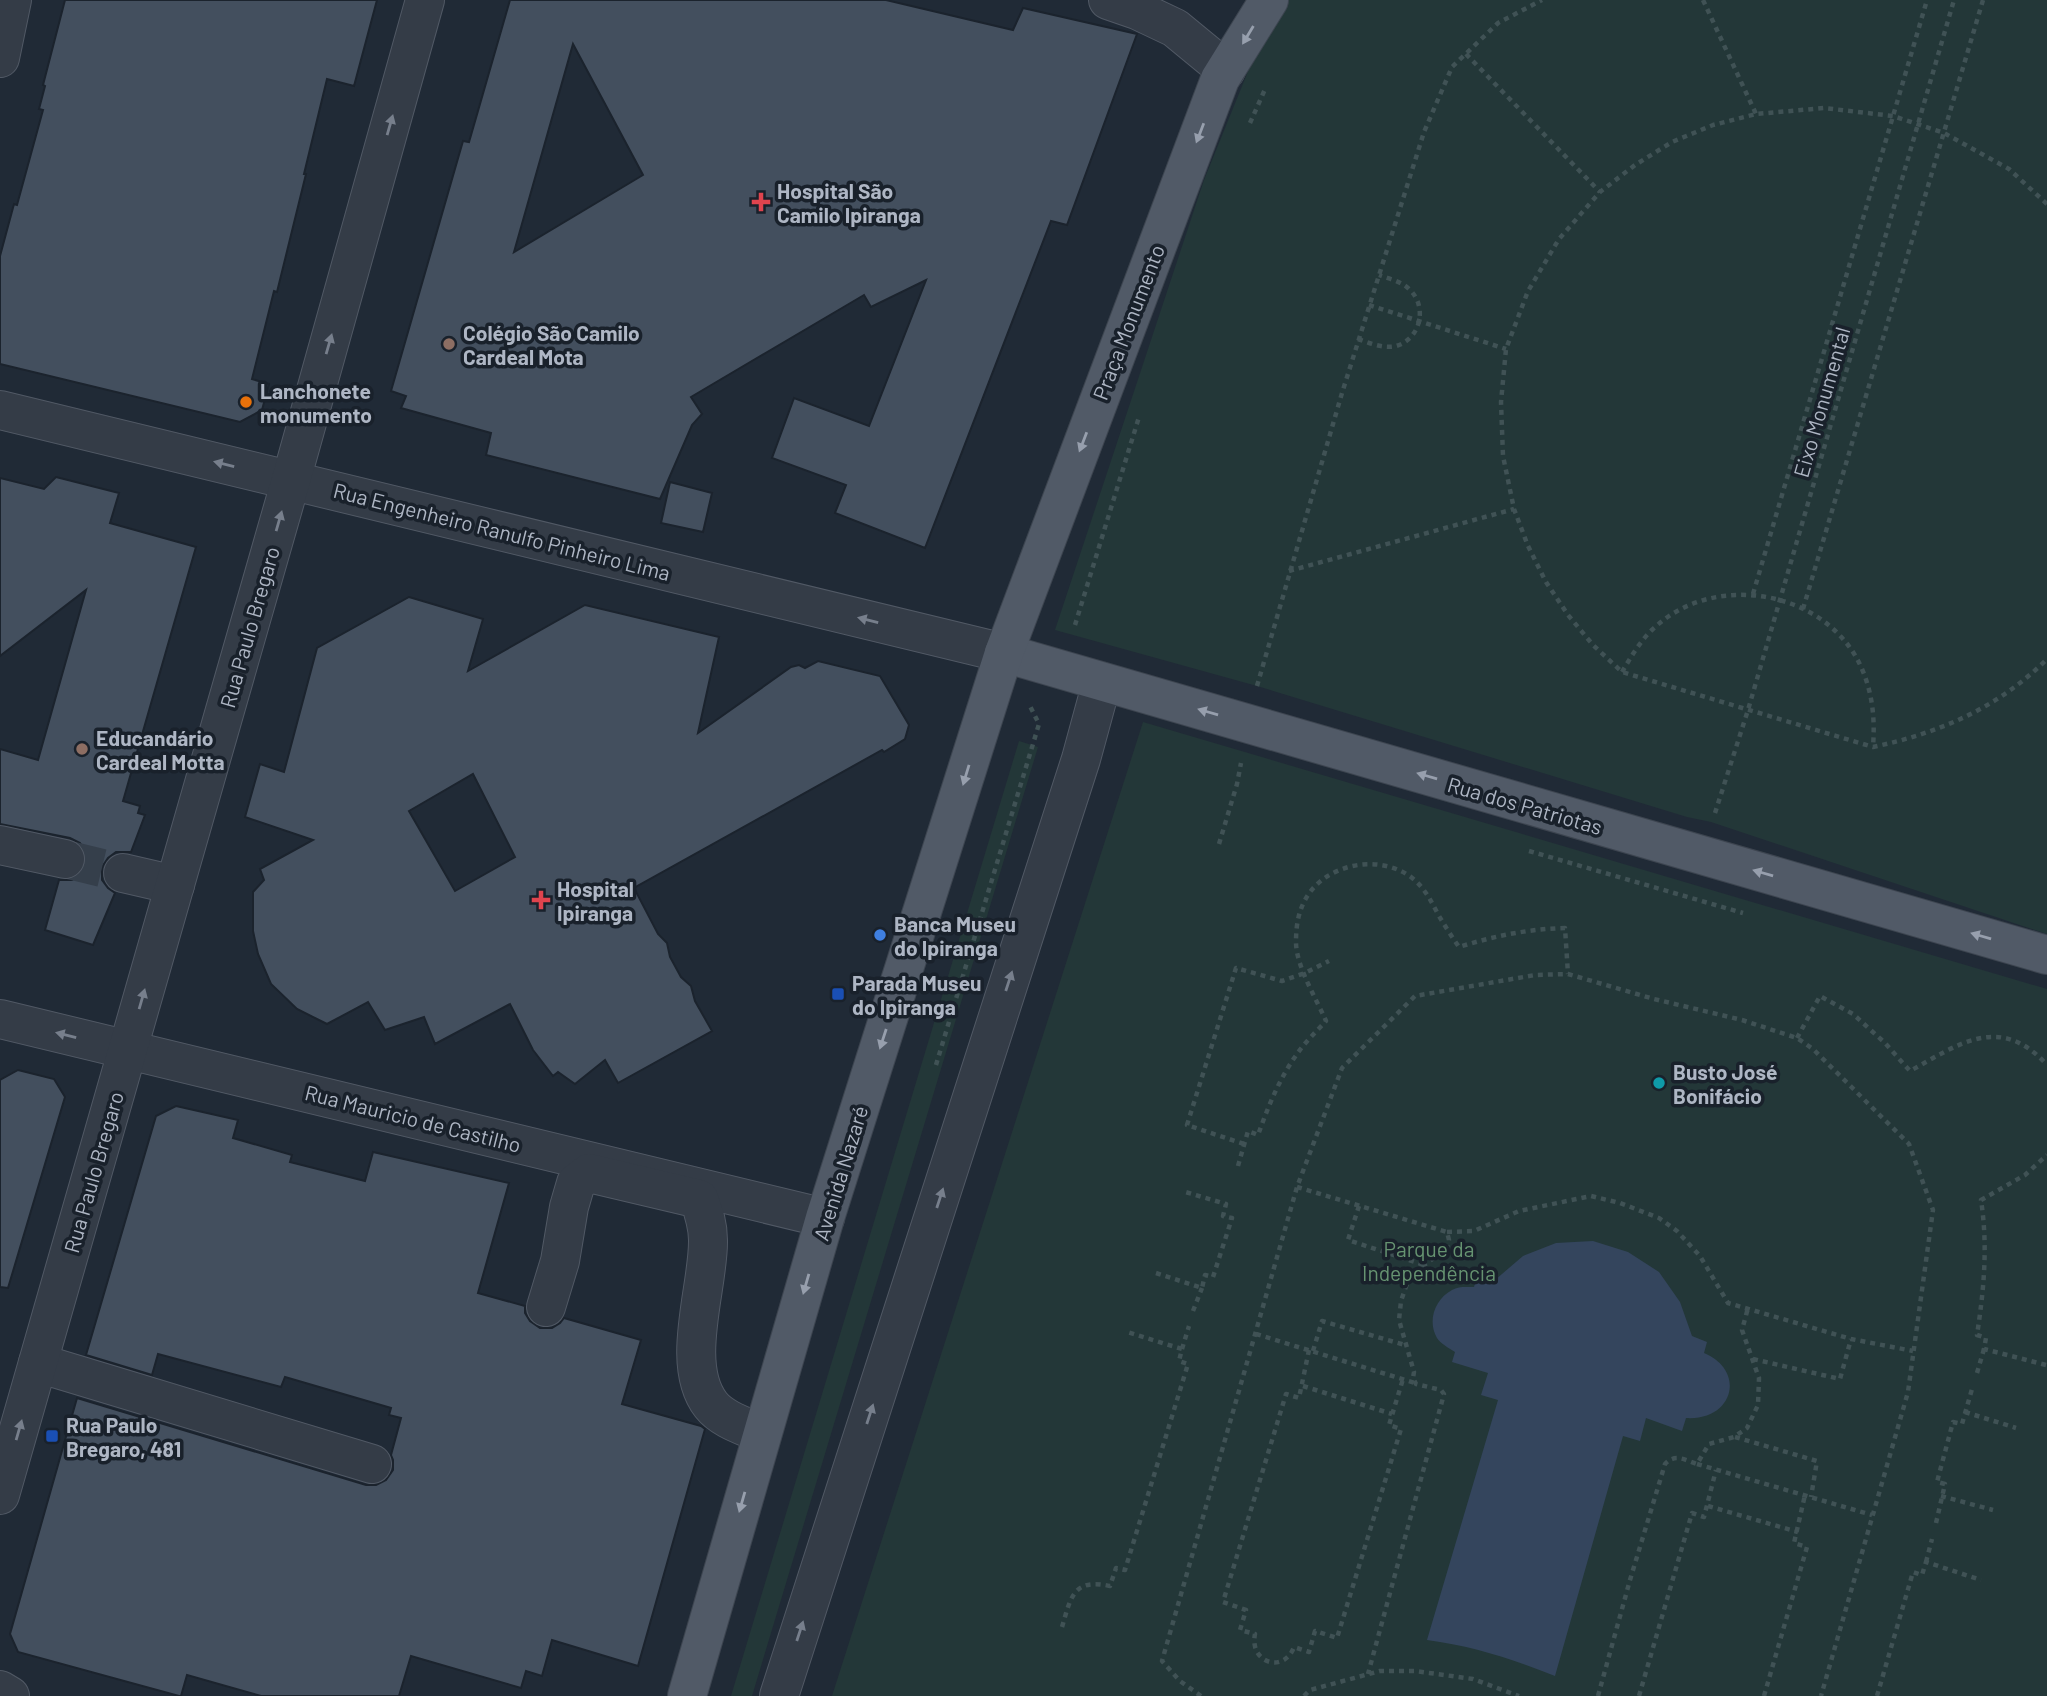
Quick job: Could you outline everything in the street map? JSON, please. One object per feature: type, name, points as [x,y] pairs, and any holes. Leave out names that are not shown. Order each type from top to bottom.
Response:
[{"type":"main road","name":"Praça Monumento","points":[[1004,653],[1220,79],[1269,0]]},
{"type":"main road","name":"Rua dos Patriotas","points":[[1004,653],[2047,955]]},
{"type":"main road","name":"Avenida Nazaré","points":[[687,1696],[825,1218],[1004,653]]},
{"type":"street","points":[[0,58],[12,0]]},
{"type":"street","name":"Rua Paulo Bregaro","points":[[0,1495],[291,480],[425,0]]},
{"type":"street","points":[[1108,0],[1138,10],[1173,14],[1226,70]]},
{"type":"street","name":"Rua Engenheiro Ranulfo Pinheiro Lima","points":[[0,410],[1004,653]]},
{"type":"street","points":[[779,1696],[1090,731],[1102,682]]},
{"type":"street","points":[[0,845],[65,859]]},
{"type":"street","points":[[123,873],[175,885]]},
{"type":"street","name":"Rua Mauricio de Castilho","points":[[2,1020],[825,1218]]},
{"type":"street","points":[[546,1307],[560,1261],[576,1183],[589,1173],[699,1199],[707,1219],[709,1242],[698,1318],[698,1369],[701,1387],[711,1405],[728,1419],[762,1434]]},
{"type":"street","points":[[38,1363],[372,1464]]},
{"type":"street","points":[[0,1690],[10,1696]]},
{"type":"path","points":[[1249,724],[1289,571],[1358,339],[1424,132],[1452,67],[1498,23],[1542,0]]},
{"type":"path","points":[[1703,0],[1756,114]]},
{"type":"path","points":[[1753,594],[1927,0]]},
{"type":"path","name":"Eixo Monumental","points":[[1716,813],[1954,0]]},
{"type":"path","points":[[1803,609],[1983,0]]},
{"type":"path","points":[[1466,54],[1600,192]]},
{"type":"path","points":[[1245,134],[1268,84]]},
{"type":"path","points":[[2046,661],[2015,687],[1948,726],[1911,739],[1873,747],[1622,673],[1593,645],[1568,615],[1546,582],[1528,547],[1514,509],[1503,456],[1501,402],[1506,349],[1528,291],[1559,239],[1600,192],[1634,165],[1672,142],[1713,125],[1756,114],[1824,108],[1893,116],[1944,133],[2008,169],[2047,204]]},
{"type":"path","points":[[1358,339],[1384,346],[1396,346],[1407,341],[1419,322],[1417,299],[1410,289],[1402,283],[1379,275]]},
{"type":"path","points":[[1369,305],[1506,349]]},
{"type":"path","points":[[1075,625],[1142,409]]},
{"type":"path","points":[[1289,571],[1514,509]]},
{"type":"path","points":[[1622,673],[1653,628],[1675,612],[1700,601],[1726,595],[1753,594],[1780,599],[1827,623],[1846,643],[1861,666],[1875,720],[1873,747]]},
{"type":"path","points":[[1219,844],[1237,784]]},
{"type":"path","points":[[1238,1166],[1248,1131],[1258,1135],[1272,1096],[1286,1071],[1298,1052],[1326,1021],[1296,945],[1297,921],[1305,899],[1321,880],[1342,869],[1365,864],[1390,866],[1411,877],[1428,894],[1459,947],[1495,935],[1565,928],[1568,974]]},
{"type":"path","points":[[1244,1144],[1187,1125],[1236,968],[1282,981],[1329,961]]},
{"type":"path","points":[[1201,1696],[1180,1681],[1162,1661],[1297,1187],[1342,1068],[1415,996],[1535,975],[1568,974],[1654,999],[1742,1020],[1797,1038],[1813,1049],[1909,1144],[1933,1210],[1908,1392],[1821,1696]]},
{"type":"path","points":[[1797,1038],[1820,996],[1853,1014],[1910,1071],[1967,1040],[1991,1036],[2015,1041],[2036,1053],[2047,1065]]},
{"type":"path","points":[[1977,1373],[1986,1338],[1977,1335],[1986,1254],[1981,1200],[2025,1175],[2047,1155]]},
{"type":"path","points":[[1297,1187],[1447,1232],[1474,1231],[1519,1211],[1591,1196],[1620,1203],[1659,1218],[1677,1231],[1700,1256],[1728,1303],[1851,1339],[1913,1351]]},
{"type":"path","points":[[1182,1191],[1226,1204],[1223,1216],[1232,1218],[1213,1277],[1205,1275],[1193,1311]]},
{"type":"path","points":[[1359,1206],[1348,1240],[1425,1265]]},
{"type":"path","points":[[1416,1384],[1399,1320],[1401,1301],[1410,1275],[1446,1252],[1449,1240],[1447,1232]]},
{"type":"path","points":[[1156,1273],[1202,1287]]},
{"type":"path","points":[[1697,1464],[1709,1444],[1734,1437],[1747,1428],[1758,1405],[1759,1378],[1742,1330],[1748,1308]]},
{"type":"path","points":[[1403,1379],[1389,1425],[1401,1429],[1337,1638],[1315,1630],[1309,1652],[1294,1647],[1287,1658],[1268,1662],[1257,1654],[1253,1642],[1255,1634],[1240,1630],[1246,1610],[1223,1602],[1286,1394],[1299,1398],[1322,1321],[1406,1345]]},
{"type":"path","points":[[1062,1627],[1076,1590],[1089,1583],[1110,1586],[1116,1568],[1125,1570],[1188,1364],[1179,1361],[1189,1326]]},
{"type":"path","points":[[1127,1332],[1182,1349]]},
{"type":"path","points":[[1256,1334],[1443,1391],[1367,1674]]},
{"type":"path","points":[[1753,1358],[1840,1379],[1851,1339]]},
{"type":"path","points":[[1984,1349],[2046,1365]]},
{"type":"path","points":[[1303,1386],[1392,1414]]},
{"type":"path","points":[[1936,1523],[1945,1484],[1937,1482],[1953,1422],[1962,1424],[1972,1389]]},
{"type":"path","points":[[1965,1412],[2016,1428]]},
{"type":"path","points":[[1734,1437],[1817,1461],[1794,1543],[1807,1547],[1763,1696]]},
{"type":"path","points":[[1598,1696],[1665,1464],[1670,1459],[1676,1457],[1872,1515]]},
{"type":"path","points":[[1639,1696],[1692,1513],[1704,1517],[1716,1470]]},
{"type":"path","points":[[1941,1496],[1993,1510]]},
{"type":"path","points":[[1707,1506],[1798,1532]]},
{"type":"path","points":[[1877,1696],[1913,1572],[1923,1575],[1931,1539]]},
{"type":"path","points":[[1926,1562],[1981,1580]]},
{"type":"path","points":[[1304,1696],[1310,1690],[1380,1671],[1415,1671],[1473,1679],[1519,1696]]},
{"type":"green space","points":[[1287,0],[2047,0],[2047,934],[1711,822],[1257,686],[1055,630],[1204,180],[1253,59]]},
{"type":"green space","name":"Parque da Independência","points":[[1143,722],[2047,989],[2047,1696],[832,1696]]},
{"type":"green space","points":[[1019,741],[1038,747],[752,1696],[731,1696]]},
{"type":"water","points":[[1593,1241],[1628,1252],[1659,1272],[1680,1302],[1692,1336],[1707,1342],[1704,1353],[1718,1361],[1730,1382],[1724,1403],[1715,1412],[1702,1417],[1686,1418],[1682,1431],[1646,1418],[1640,1441],[1623,1436],[1555,1676],[1492,1654],[1427,1640],[1498,1400],[1481,1395],[1488,1373],[1452,1362],[1455,1352],[1437,1338],[1433,1318],[1437,1305],[1446,1294],[1457,1288],[1474,1287],[1477,1276],[1495,1280],[1523,1256],[1556,1243]]},
{"type":"building","points":[[65,0],[377,0],[354,86],[327,79],[277,292],[274,291],[252,379],[269,384],[262,410],[240,422],[0,364],[0,256],[43,110],[39,109],[45,86],[43,85]]},
{"type":"building","name":"Hospital São Camilo Ipiranga","points":[[510,0],[886,0],[1013,30],[1023,8],[1137,34],[1067,225],[1051,221],[925,548],[835,513],[846,485],[772,458],[794,398],[869,426],[926,280],[871,307],[864,295],[691,397],[702,414],[692,425],[660,499],[486,455],[491,433],[401,408],[406,396],[391,391],[463,141],[469,142]],"holes":[[[573,44],[643,175],[514,252]]]},
{"type":"building","name":"Educandário Cardeal Motta","points":[[56,477],[119,493],[110,523],[196,547],[123,801],[140,806],[138,813],[145,815],[131,852],[116,852],[102,867],[102,880],[115,893],[93,945],[45,930],[59,880],[72,880],[81,874],[86,864],[86,853],[80,843],[70,838],[0,824],[0,749],[38,760],[86,590],[0,656],[0,478],[44,489]]},
{"type":"building","points":[[670,482],[712,493],[703,532],[661,523]]},
{"type":"building","name":"Hospital Ipiranga","points":[[409,597],[483,619],[468,671],[585,605],[719,637],[698,733],[791,667],[799,665],[805,668],[818,661],[880,676],[909,725],[905,739],[884,752],[882,750],[634,888],[658,934],[667,943],[670,957],[681,977],[691,986],[695,1001],[712,1031],[618,1083],[605,1060],[575,1084],[558,1072],[553,1076],[533,1050],[510,1004],[435,1044],[424,1017],[385,1030],[368,1002],[327,1024],[297,1009],[271,984],[258,954],[253,931],[253,892],[264,880],[260,869],[313,840],[245,817],[260,764],[284,772],[317,648]],"holes":[[[473,774],[515,857],[455,891],[409,811]]]},
{"type":"building","points":[[18,1070],[54,1079],[65,1097],[8,1288],[0,1287],[0,1080]]},
{"type":"building","points":[[176,1106],[238,1120],[233,1138],[292,1155],[290,1162],[365,1181],[373,1152],[509,1183],[478,1293],[525,1306],[525,1313],[530,1321],[540,1328],[552,1328],[564,1318],[641,1340],[622,1404],[705,1429],[638,1666],[552,1640],[542,1676],[526,1671],[521,1688],[411,1656],[399,1696],[261,1696],[187,1675],[179,1696],[18,1652],[10,1634],[77,1398],[366,1485],[376,1485],[386,1480],[393,1470],[391,1455],[401,1418],[389,1415],[391,1408],[285,1377],[281,1387],[158,1354],[152,1375],[86,1355],[156,1116]]},
{"type":"tunnel","points":[[65,859],[123,873]]},
{"type":"place","name":"Hospital São Camilo Ipiranga","points":[[761,202]]},
{"type":"place","name":"Colégio São Camilo Cardeal Mota","points":[[449,344]]},
{"type":"place","name":"Lanchonete monumento","points":[[246,402]]},
{"type":"place","name":"Educandário Cardeal Motta","points":[[82,749]]},
{"type":"place","name":"Hospital Ipiranga","points":[[541,900]]},
{"type":"place","name":"Banca Museu do Ipiranga","points":[[880,935]]},
{"type":"place","name":"Parada Museu do Ipiranga","points":[[838,994]]},
{"type":"place","name":"Busto José Bonifácio","points":[[1659,1083]]},
{"type":"place","name":"Rua Paulo Bregaro, 481","points":[[52,1436]]}]
